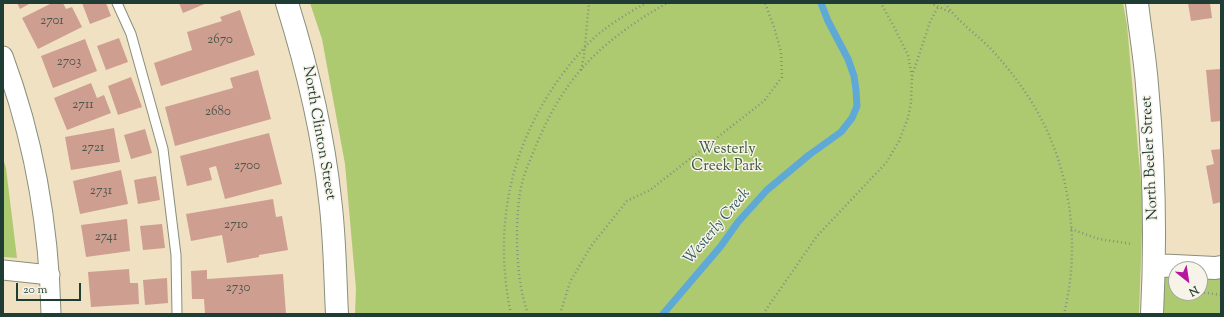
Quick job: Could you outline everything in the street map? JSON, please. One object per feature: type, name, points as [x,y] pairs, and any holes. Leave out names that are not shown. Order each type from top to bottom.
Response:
[{"type":"street","name":"North Clinton Street","points":[[287,3],[304,60],[323,148],[331,200],[337,314]]},
{"type":"street","name":"North Beeler Street","points":[[1137,3],[1148,91],[1153,166],[1154,265],[1152,314]]},
{"type":"street","points":[[3,56],[12,80],[29,139],[42,202],[50,274],[51,314]]},
{"type":"street","points":[[1154,265],[1221,267]]},
{"type":"street","points":[[3,270],[50,274]]},
{"type":"lane","points":[[117,3],[131,34],[163,149],[176,256],[177,314]]},
{"type":"path","points":[[580,72],[584,56],[589,3]]},
{"type":"path","points":[[511,314],[503,255],[506,203],[520,152],[543,103],[585,46],[630,12],[646,3]]},
{"type":"path","points":[[528,314],[520,284],[517,264],[518,206],[520,188],[534,149],[551,110],[580,72],[606,44],[642,18],[667,3]]},
{"type":"path","points":[[560,314],[570,282],[588,252],[627,201],[650,190],[764,101],[782,77],[781,52],[765,3]]},
{"type":"path","points":[[764,314],[817,236],[886,163],[899,141],[908,118],[911,102],[912,77],[908,55],[881,3]]},
{"type":"path","points":[[930,3],[952,14]]},
{"type":"path","points":[[945,3],[952,14],[990,49],[1021,86],[1038,113],[1051,139],[1062,173],[1070,208],[1072,260],[1069,294],[1064,314]]},
{"type":"path","points":[[912,77],[930,22],[938,7]]},
{"type":"path","points":[[1071,229],[1099,239],[1127,244],[1154,244]]},
{"type":"path","points":[[1208,293],[1221,294]]},
{"type":"green space","name":"Westerly Creek Park","points":[[310,3],[1123,3],[1127,25],[1143,205],[1139,314],[355,314],[356,289],[345,164],[322,39]]},
{"type":"green space","points":[[3,158],[6,168],[17,258],[3,257]]},
{"type":"green space","points":[[1154,265],[1168,265],[1168,301],[1208,301],[1208,267],[1221,267],[1221,314],[1152,314]]},
{"type":"building","points":[[17,3],[31,3],[20,9]]},
{"type":"building","points":[[52,3],[63,3],[66,9],[72,7],[82,27],[38,49],[22,18]]},
{"type":"building","points":[[82,3],[106,3],[111,16],[90,24]]},
{"type":"building","points":[[179,3],[207,3],[183,13]]},
{"type":"building","points":[[1188,3],[1210,3],[1212,18],[1191,21]]},
{"type":"building","points":[[240,10],[255,55],[161,86],[154,63],[192,50],[187,32],[222,21],[220,17]]},
{"type":"building","points":[[119,38],[128,62],[106,70],[97,46]]},
{"type":"building","points":[[85,39],[97,71],[53,88],[41,56]]},
{"type":"building","points":[[1221,69],[1221,121],[1211,122],[1206,70]]},
{"type":"building","points":[[258,70],[271,119],[175,146],[165,107],[233,88],[230,78]]},
{"type":"building","points":[[131,77],[142,107],[118,115],[108,86]]},
{"type":"building","points":[[91,83],[97,98],[104,95],[111,113],[67,130],[54,98]]},
{"type":"building","points":[[114,128],[120,162],[71,170],[65,137]]},
{"type":"building","points":[[145,129],[152,153],[131,159],[124,135]]},
{"type":"building","points":[[269,133],[282,184],[225,199],[216,166],[209,168],[212,180],[187,186],[180,156]]},
{"type":"building","points":[[1221,149],[1221,202],[1213,204],[1206,166],[1214,164],[1211,150]]},
{"type":"building","points":[[121,170],[128,204],[80,214],[73,181]]},
{"type":"building","points":[[156,176],[160,200],[138,204],[134,180]]},
{"type":"building","points":[[273,199],[276,217],[282,216],[288,250],[227,263],[222,235],[191,241],[186,214]]},
{"type":"building","points":[[127,219],[130,251],[86,257],[81,225]]},
{"type":"building","points":[[162,224],[165,248],[143,250],[140,226]]},
{"type":"building","points":[[129,269],[130,283],[138,283],[139,304],[91,307],[88,272]]},
{"type":"building","points":[[207,270],[207,279],[283,274],[286,314],[205,314],[204,299],[192,299],[191,271]]},
{"type":"building","points":[[167,278],[168,303],[145,305],[143,280]]},
{"type":"waterway","name":"Westerly Creek","points":[[663,314],[721,246],[738,222],[767,190],[809,155],[841,132],[852,118],[857,106],[854,76],[848,59],[828,21],[821,3]]}]
